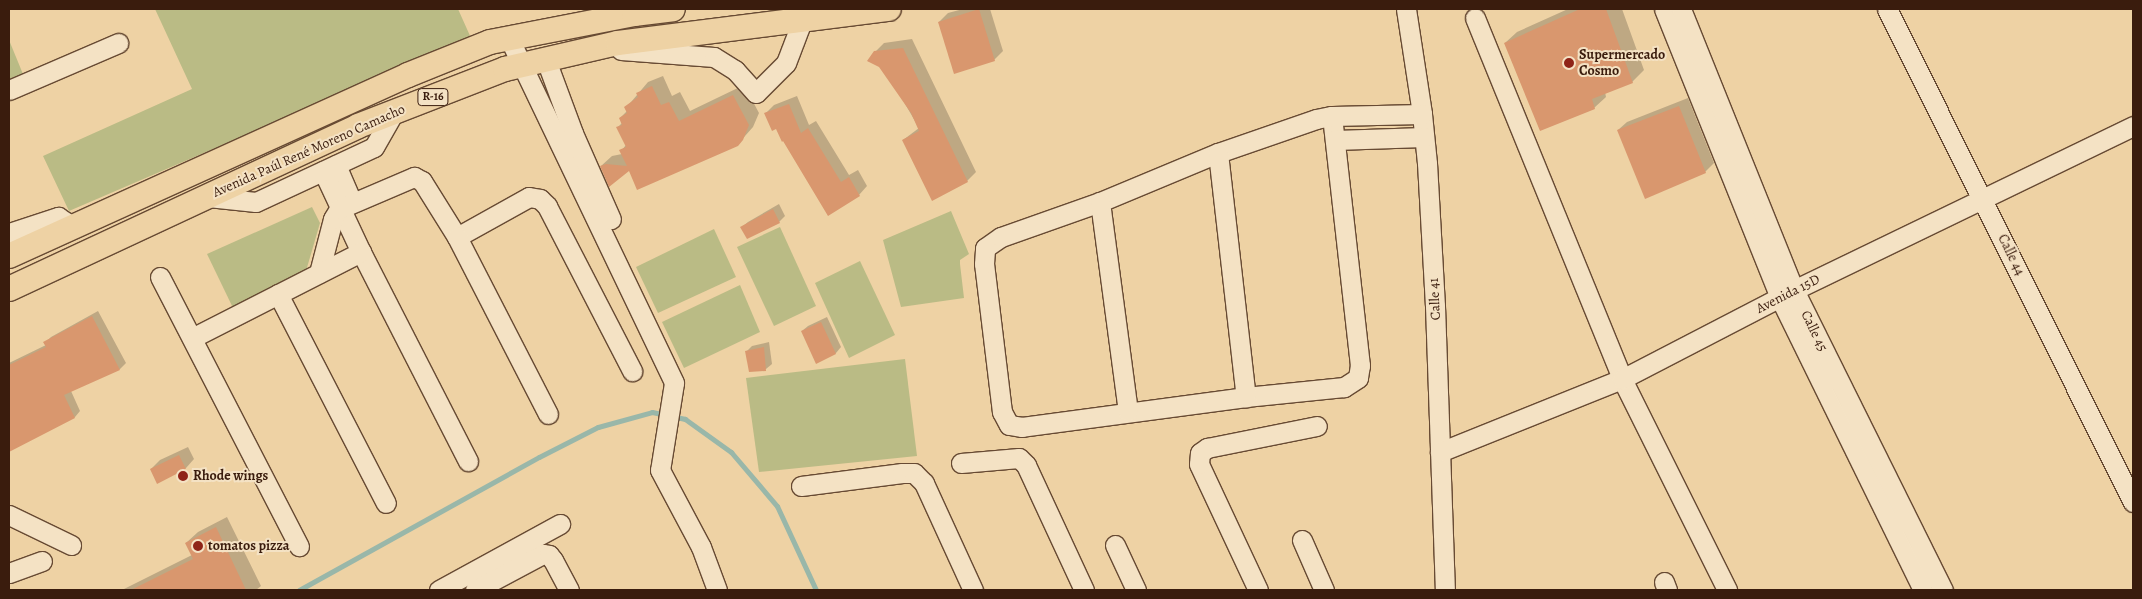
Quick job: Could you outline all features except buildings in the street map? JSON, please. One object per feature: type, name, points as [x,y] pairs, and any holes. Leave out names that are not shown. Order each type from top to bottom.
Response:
[{"type":"main road","name":"Avenida Paúl René Moreno Camacho","points":[[9,256],[408,75],[490,42],[634,14],[673,9]]},
{"type":"main road","name":"Avenida Paúl René Moreno Camacho","points":[[9,290],[358,126],[506,69],[618,43],[889,9]]},
{"type":"street","name":"Calle 41","points":[[1406,9],[1424,137],[1435,306],[1445,590]]},
{"type":"street","name":"Calle 45","points":[[1664,9],[1787,294],[1923,590]]},
{"type":"street","name":"Calle 45","points":[[1681,9],[1787,294],[1943,590]]},
{"type":"street","name":"Calle 44","points":[[1887,9],[2133,502]]},
{"type":"street","points":[[1475,18],[1622,379],[1727,590]]},
{"type":"street","points":[[593,49],[714,57],[735,70],[756,93],[786,63],[802,21]]},
{"type":"street","points":[[509,38],[674,383],[660,470],[701,547],[717,590]]},
{"type":"street","points":[[9,90],[118,43]]},
{"type":"street","points":[[546,60],[573,133],[611,219]]},
{"type":"street","points":[[208,197],[256,202],[374,147],[394,112]]},
{"type":"street","points":[[1332,116],[1360,365],[1358,378],[1344,387],[1246,396],[1022,427],[1009,425],[1002,412],[984,264],[985,248],[1001,237],[1100,202],[1218,153],[1316,119],[1332,116],[1422,114]]},
{"type":"street","name":"Avenida 15D","points":[[1440,452],[1622,379],[1787,294],[2133,126]]},
{"type":"street","points":[[1335,140],[1424,137]]},
{"type":"street","points":[[1218,153],[1246,396]]},
{"type":"street","points":[[330,168],[346,205],[361,252],[468,461]]},
{"type":"street","points":[[319,273],[333,219],[346,205],[414,177],[422,181],[457,237],[548,414]]},
{"type":"street","points":[[457,237],[529,197],[540,199],[547,206],[632,371]]},
{"type":"street","points":[[1100,202],[1128,411]]},
{"type":"street","points":[[9,233],[58,216],[74,227]]},
{"type":"street","points":[[192,338],[361,252]]},
{"type":"street","points":[[160,277],[299,546]]},
{"type":"street","points":[[278,294],[386,503]]},
{"type":"street","points":[[1258,590],[1201,470],[1199,464],[1200,453],[1207,448],[1317,426]]},
{"type":"street","points":[[961,463],[1019,458],[1026,465],[1084,590]]},
{"type":"street","points":[[800,486],[914,473],[924,483],[973,590]]},
{"type":"street","points":[[9,515],[71,545]]},
{"type":"street","points":[[439,590],[560,524]]},
{"type":"street","points":[[1302,540],[1324,590]]},
{"type":"street","points":[[1115,545],[1136,590]]},
{"type":"street","points":[[475,590],[543,554],[549,554],[569,590]]},
{"type":"street","points":[[9,573],[42,562]]},
{"type":"green space","points":[[155,9],[458,9],[471,38],[69,211],[43,156],[192,89]]},
{"type":"green space","points":[[9,40],[25,79],[9,86]]},
{"type":"green space","points":[[312,207],[320,223],[306,271],[234,310],[207,254]]},
{"type":"green space","points":[[951,211],[969,254],[960,260],[964,298],[901,307],[883,240]]},
{"type":"green space","points":[[780,227],[816,306],[774,326],[737,247]]},
{"type":"green space","points":[[714,229],[736,277],[658,313],[636,267]]},
{"type":"green space","points":[[860,261],[895,335],[849,358],[815,283]]},
{"type":"green space","points":[[740,285],[760,332],[684,368],[662,322]]},
{"type":"green space","points":[[905,359],[917,456],[759,472],[746,378]]},
{"type":"waterway","points":[[299,590],[539,457],[598,427],[652,412],[685,419],[731,452],[777,506],[816,590]]},
{"type":"place","name":"Supermercado Cosmo","points":[[1569,63]]},
{"type":"place","name":"Rhode wings","points":[[183,476]]},
{"type":"place","name":"tomatos pizza","points":[[198,546]]}]
